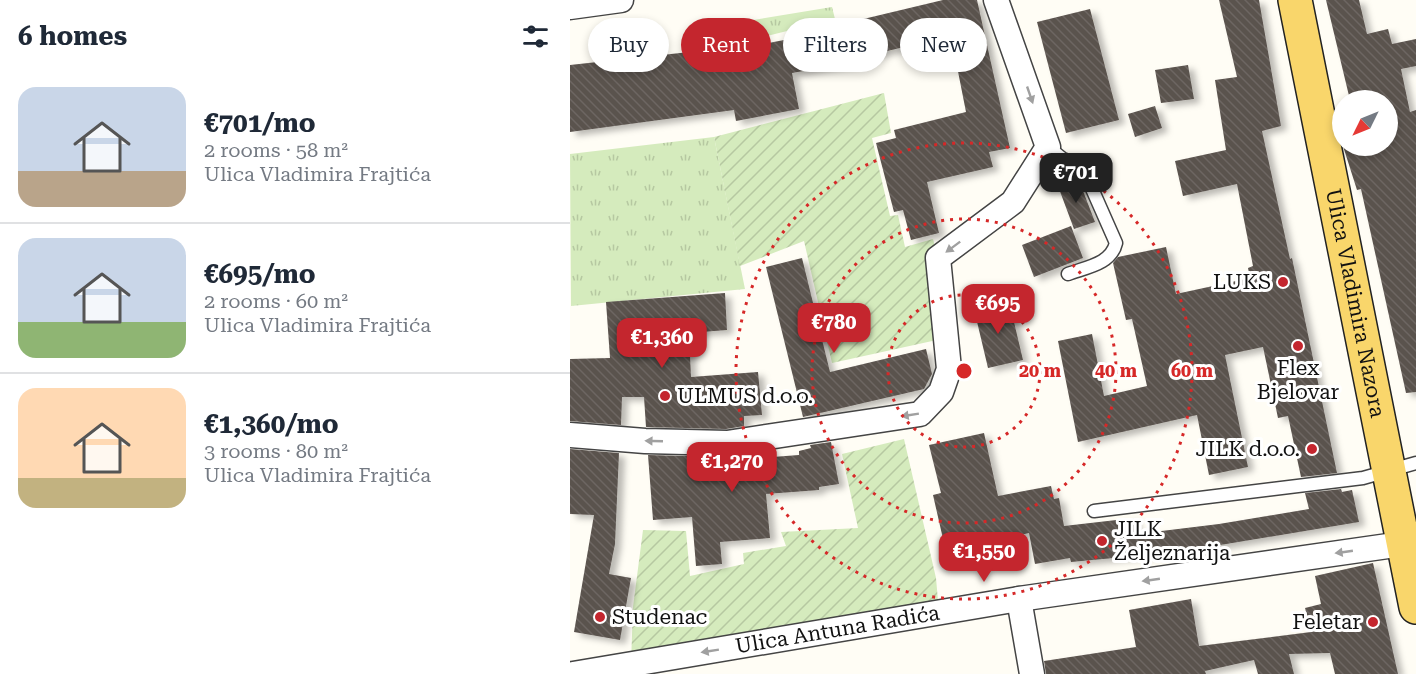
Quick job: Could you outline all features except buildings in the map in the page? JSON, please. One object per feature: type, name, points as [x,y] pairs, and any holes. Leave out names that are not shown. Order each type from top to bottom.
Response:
[{"type":"main road","name":"Ulica Vladimira Nazora","points":[[1295,0],[1402,466],[1402,544],[1416,607]]},
{"type":"street","points":[[570,7],[621,0]]},
{"type":"street","points":[[570,435],[645,441],[727,443],[920,414],[941,392],[949,369],[938,258],[1013,202],[1048,147],[996,0]]},
{"type":"street","name":"Ulica Antuna Radića","points":[[573,674],[632,669],[1019,598],[1402,544]]},
{"type":"street","points":[[1019,598],[1032,674]]},
{"type":"lane","points":[[1048,147],[1063,159],[1082,166],[1116,243],[1114,253],[1106,260],[1068,274]]},
{"type":"lane","points":[[1094,511],[1363,478],[1402,466]]},
{"type":"green space","points":[[832,7],[835,18],[783,18],[783,32],[771,35],[771,18],[765,18]]},
{"type":"green space","points":[[884,93],[891,133],[872,138],[890,216],[898,215],[905,247],[933,239],[938,258],[946,338],[832,363],[804,241],[740,266],[714,137]]},
{"type":"green space","points":[[714,137],[745,289],[571,306],[570,154]]},
{"type":"green space","points":[[904,439],[936,578],[939,612],[631,664],[633,607],[643,530],[686,531],[690,576],[744,564],[743,553],[786,546],[781,532],[858,528],[842,454]]},
{"type":"place","name":"LUKS","points":[[1283,282]]},
{"type":"place","name":"Flex Bjelovar","points":[[1298,346]]},
{"type":"place","name":"ULMUS d.o.o.","points":[[665,396]]},
{"type":"place","name":"JILK d.o.o.","points":[[1312,449]]},
{"type":"place","name":"JILK Željeznarija","points":[[1102,541]]},
{"type":"place","name":"Studenac","points":[[600,617]]},
{"type":"place","name":"Feletar","points":[[1373,622]]}]
